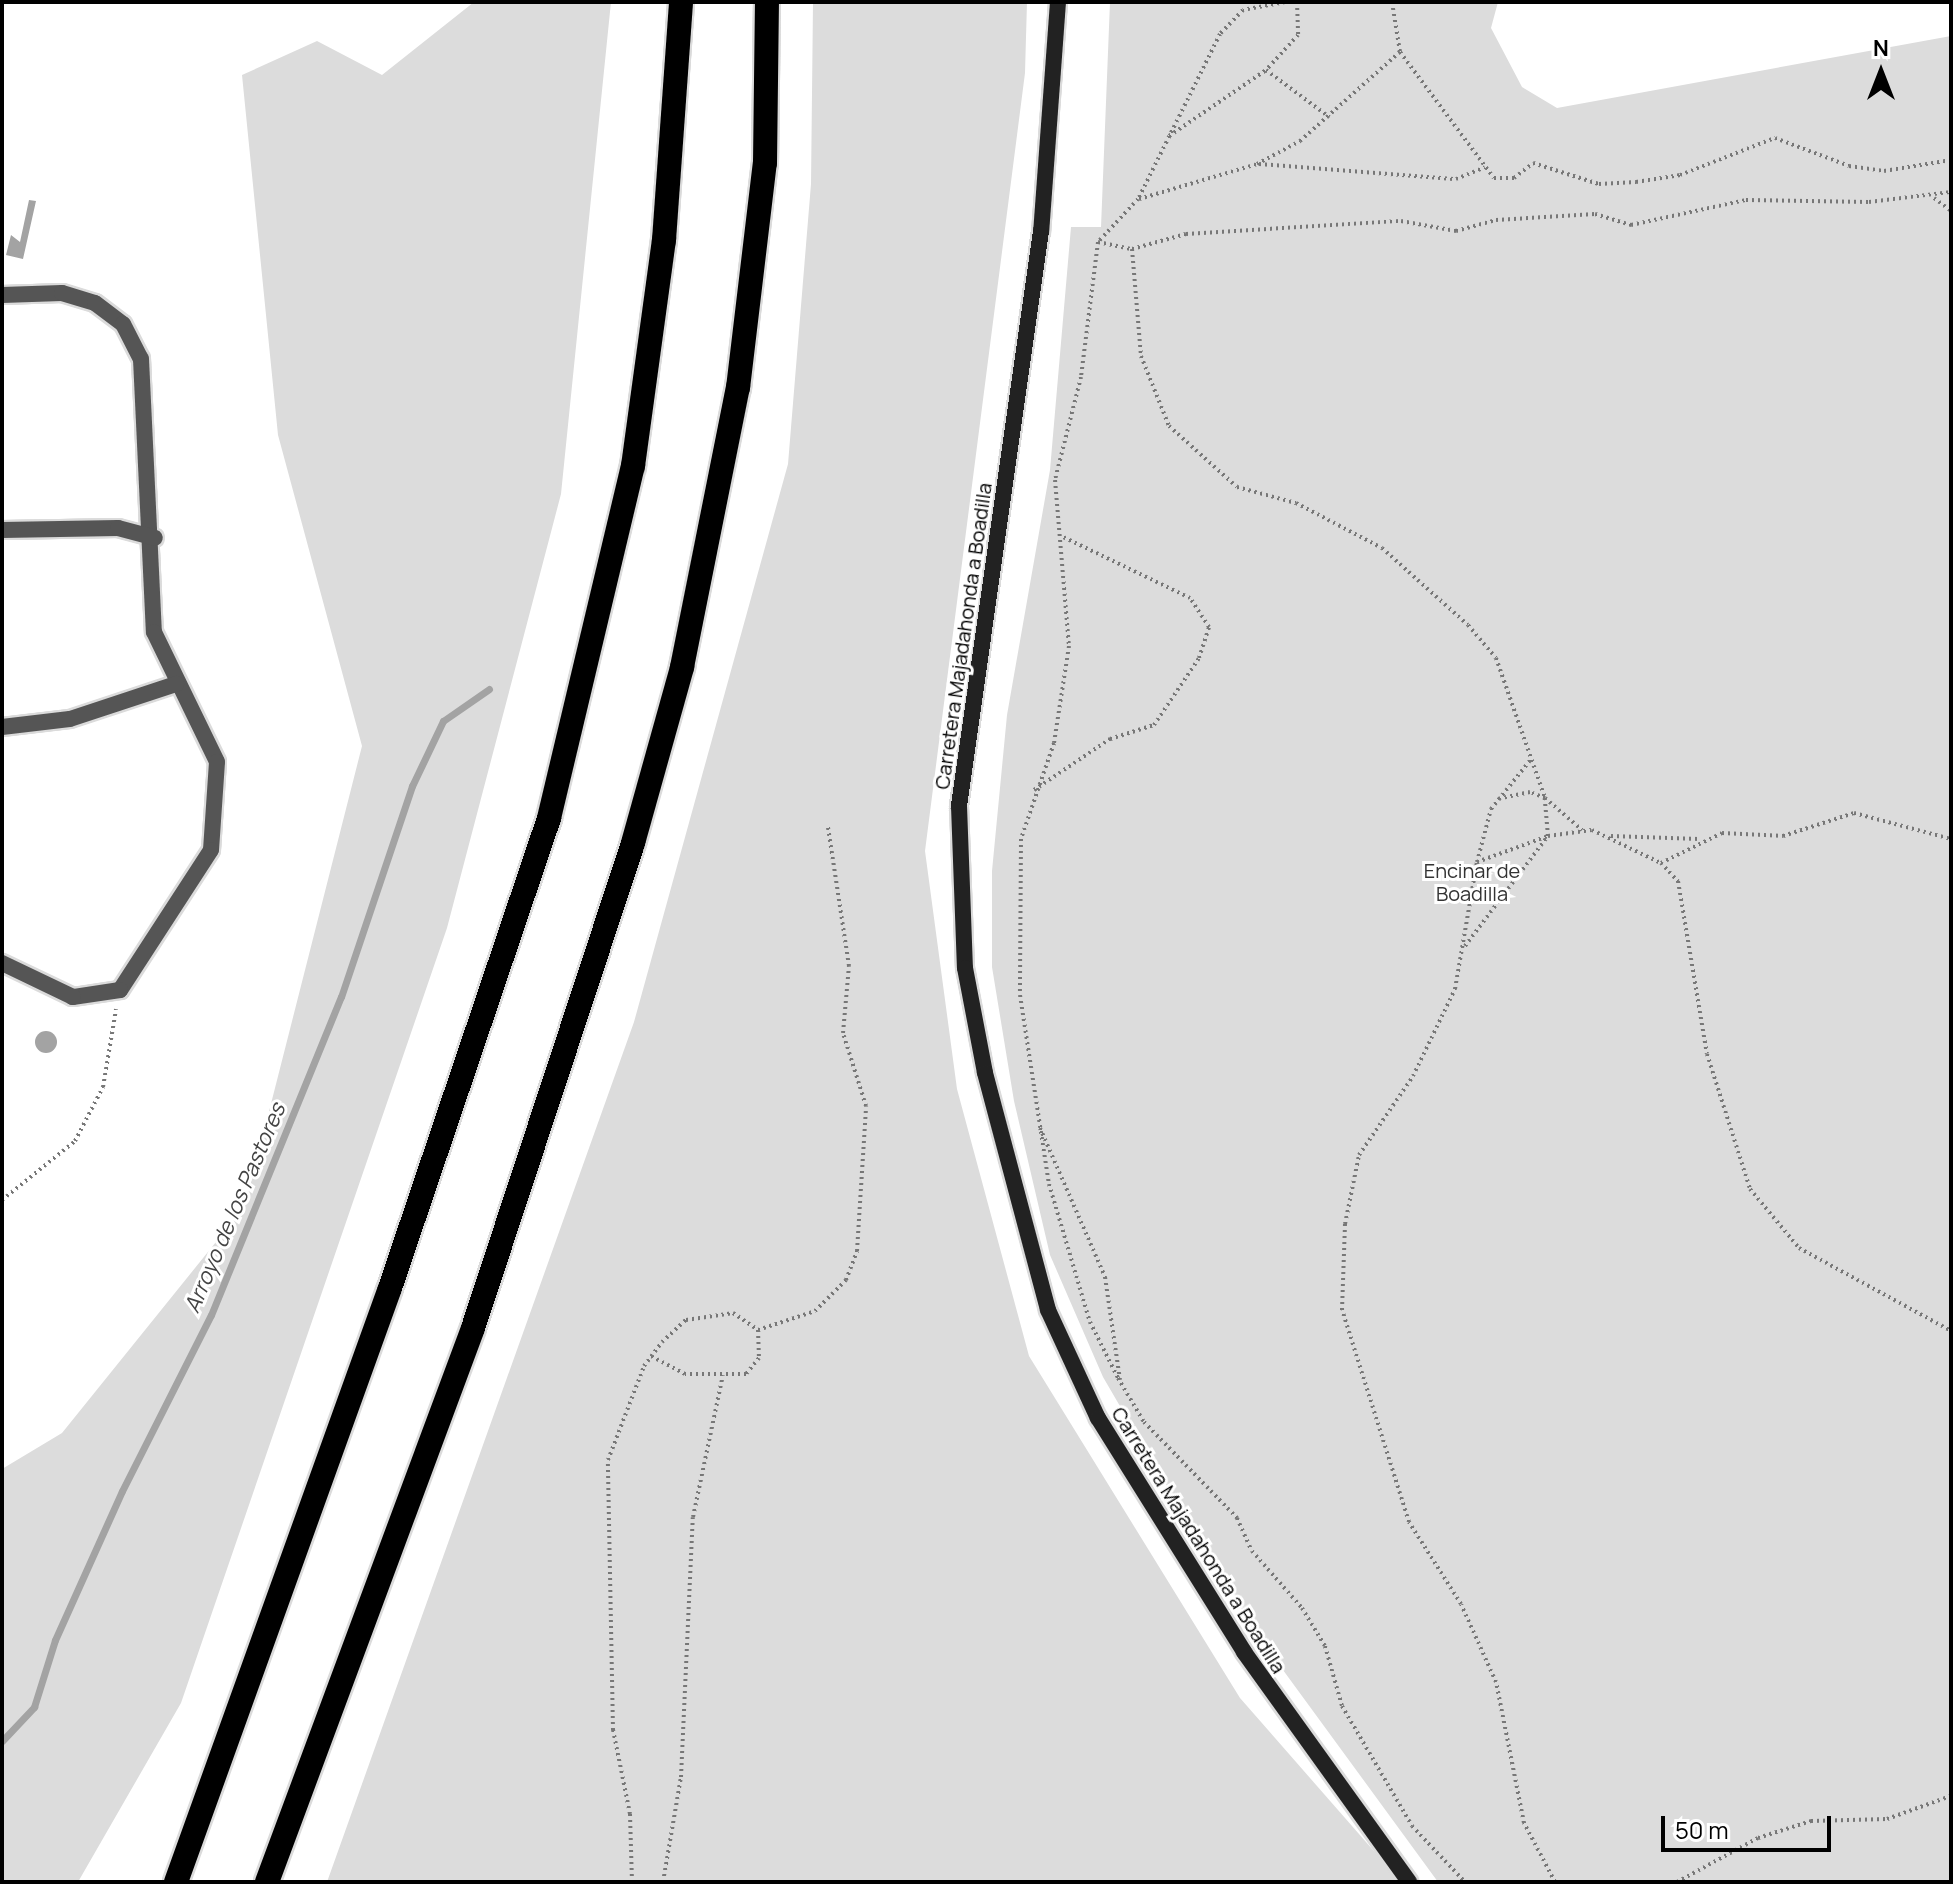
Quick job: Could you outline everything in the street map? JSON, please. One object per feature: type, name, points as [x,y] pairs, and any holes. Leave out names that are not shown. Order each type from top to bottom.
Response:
[{"type":"highway","points":[[176,1882],[390,1288],[549,818],[633,466],[664,240],[681,2]]},
{"type":"highway","points":[[767,2],[768,77]]},
{"type":"highway","points":[[267,1882],[473,1328],[649,785],[682,667],[738,388],[768,77],[780,2]]},
{"type":"street","name":"Carretera Majadahonda a Boadilla","points":[[1058,2],[1039,246],[959,806],[965,968],[985,1073],[1048,1310],[1098,1418],[1244,1652],[1409,1882]]},
{"type":"street","points":[[2,295],[62,293],[95,303],[123,324],[141,359],[155,538],[154,632],[176,684],[210,734],[217,762],[211,850],[120,990],[73,997],[2,963]]},
{"type":"street","points":[[2,530],[118,528],[155,538]]},
{"type":"street","points":[[2,727],[70,719],[176,684]]},
{"type":"path","points":[[1285,2],[1243,10],[1220,34],[1138,199],[1098,242],[1081,377],[1055,480],[1063,537],[1069,646],[1054,743],[1032,792],[1021,839],[1020,995],[1038,1124],[1071,1264],[1120,1382],[1144,1422],[1237,1518],[1252,1551],[1302,1608],[1325,1646],[1342,1706],[1412,1826],[1465,1882]]},
{"type":"path","points":[[1168,136],[1266,70],[1298,35],[1297,2]]},
{"type":"path","points":[[1392,2],[1400,52],[1494,178],[1514,178],[1533,163],[1599,184],[1636,182],[1680,175],[1775,138],[1849,166],[1884,171],[1951,160]]},
{"type":"path","points":[[1138,199],[1257,164],[1329,117],[1400,52]]},
{"type":"path","points":[[1266,70],[1329,117]]},
{"type":"path","points":[[1257,164],[1456,179],[1485,167]]},
{"type":"path","points":[[1098,242],[1132,249],[1186,234],[1401,221],[1456,231],[1496,220],[1595,214],[1631,225],[1746,200],[1933,197],[1951,192]]},
{"type":"path","points":[[1933,197],[1951,211]]},
{"type":"path","points":[[1132,249],[1141,356],[1169,426],[1237,487],[1296,503],[1382,548],[1468,625],[1496,658],[1545,798],[1548,836],[1464,948]]},
{"type":"path","points":[[1032,792],[1110,739],[1154,725],[1199,658],[1209,627],[1190,598],[1063,537]]},
{"type":"path","points":[[1532,758],[1498,799],[1477,862],[1464,948],[1429,1046],[1359,1155],[1345,1224],[1342,1310],[1409,1522],[1461,1604],[1496,1682],[1524,1823],[1555,1882]]},
{"type":"path","points":[[1498,799],[1530,792],[1545,798],[1583,831]]},
{"type":"path","points":[[1477,862],[1548,836],[1583,831],[1605,836],[1704,839],[1783,836],[1854,813],[1951,839]]},
{"type":"path","points":[[758,1330],[815,1311],[846,1280],[857,1251],[866,1106],[843,1033],[849,966],[828,827]]},
{"type":"path","points":[[1605,836],[1661,863],[1678,881],[1707,1054],[1750,1189],[1799,1248],[1951,1331]]},
{"type":"path","points":[[1661,863],[1704,839]]},
{"type":"path","points":[[2,1200],[75,1141],[103,1087],[120,990]]},
{"type":"path","points":[[1038,1124],[1105,1277],[1120,1382]]},
{"type":"path","points":[[632,1882],[630,1814],[613,1730],[608,1460],[651,1356],[686,1320],[733,1313],[758,1330]]},
{"type":"path","points":[[651,1356],[685,1374],[746,1374],[759,1358],[758,1330]]},
{"type":"path","points":[[663,1882],[681,1777],[693,1517],[723,1375]]},
{"type":"path","points":[[1677,1882],[1798,1825],[1887,1819],[1951,1796]]},
{"type":"green space","points":[[474,2],[611,2],[561,494],[447,928],[181,1703],[78,1882],[2,1882],[2,1469],[62,1433],[245,1206],[362,746],[278,435],[242,75],[317,41],[382,75]]},
{"type":"green space","points":[[813,2],[1027,2],[1025,73],[925,851],[957,1089],[1029,1356],[1240,1698],[1401,1882],[327,1882],[634,1022],[788,464],[811,184]]},
{"type":"green space","name":"Encinar de Boadilla","points":[[1110,2],[1498,2],[1491,28],[1522,87],[1557,108],[1951,36],[1951,1882],[1438,1882],[1237,1607],[1103,1377],[1050,1255],[1014,1101],[992,967],[992,871],[1007,715],[1050,470],[1071,227],[1101,227]]},
{"type":"shaded area","points":[[29,200],[36,201],[23,259],[6,255],[11,235],[20,242]]},
{"type":"shaded area","points":[[46,1031],[54,1034],[57,1042],[54,1050],[46,1053],[38,1050],[35,1042],[38,1034]]},
{"type":"waterway","name":"Arroyo de los Pastores","points":[[2,1741],[34,1707],[55,1640],[122,1491],[211,1315],[341,997],[412,786],[443,721],[489,689]]}]
